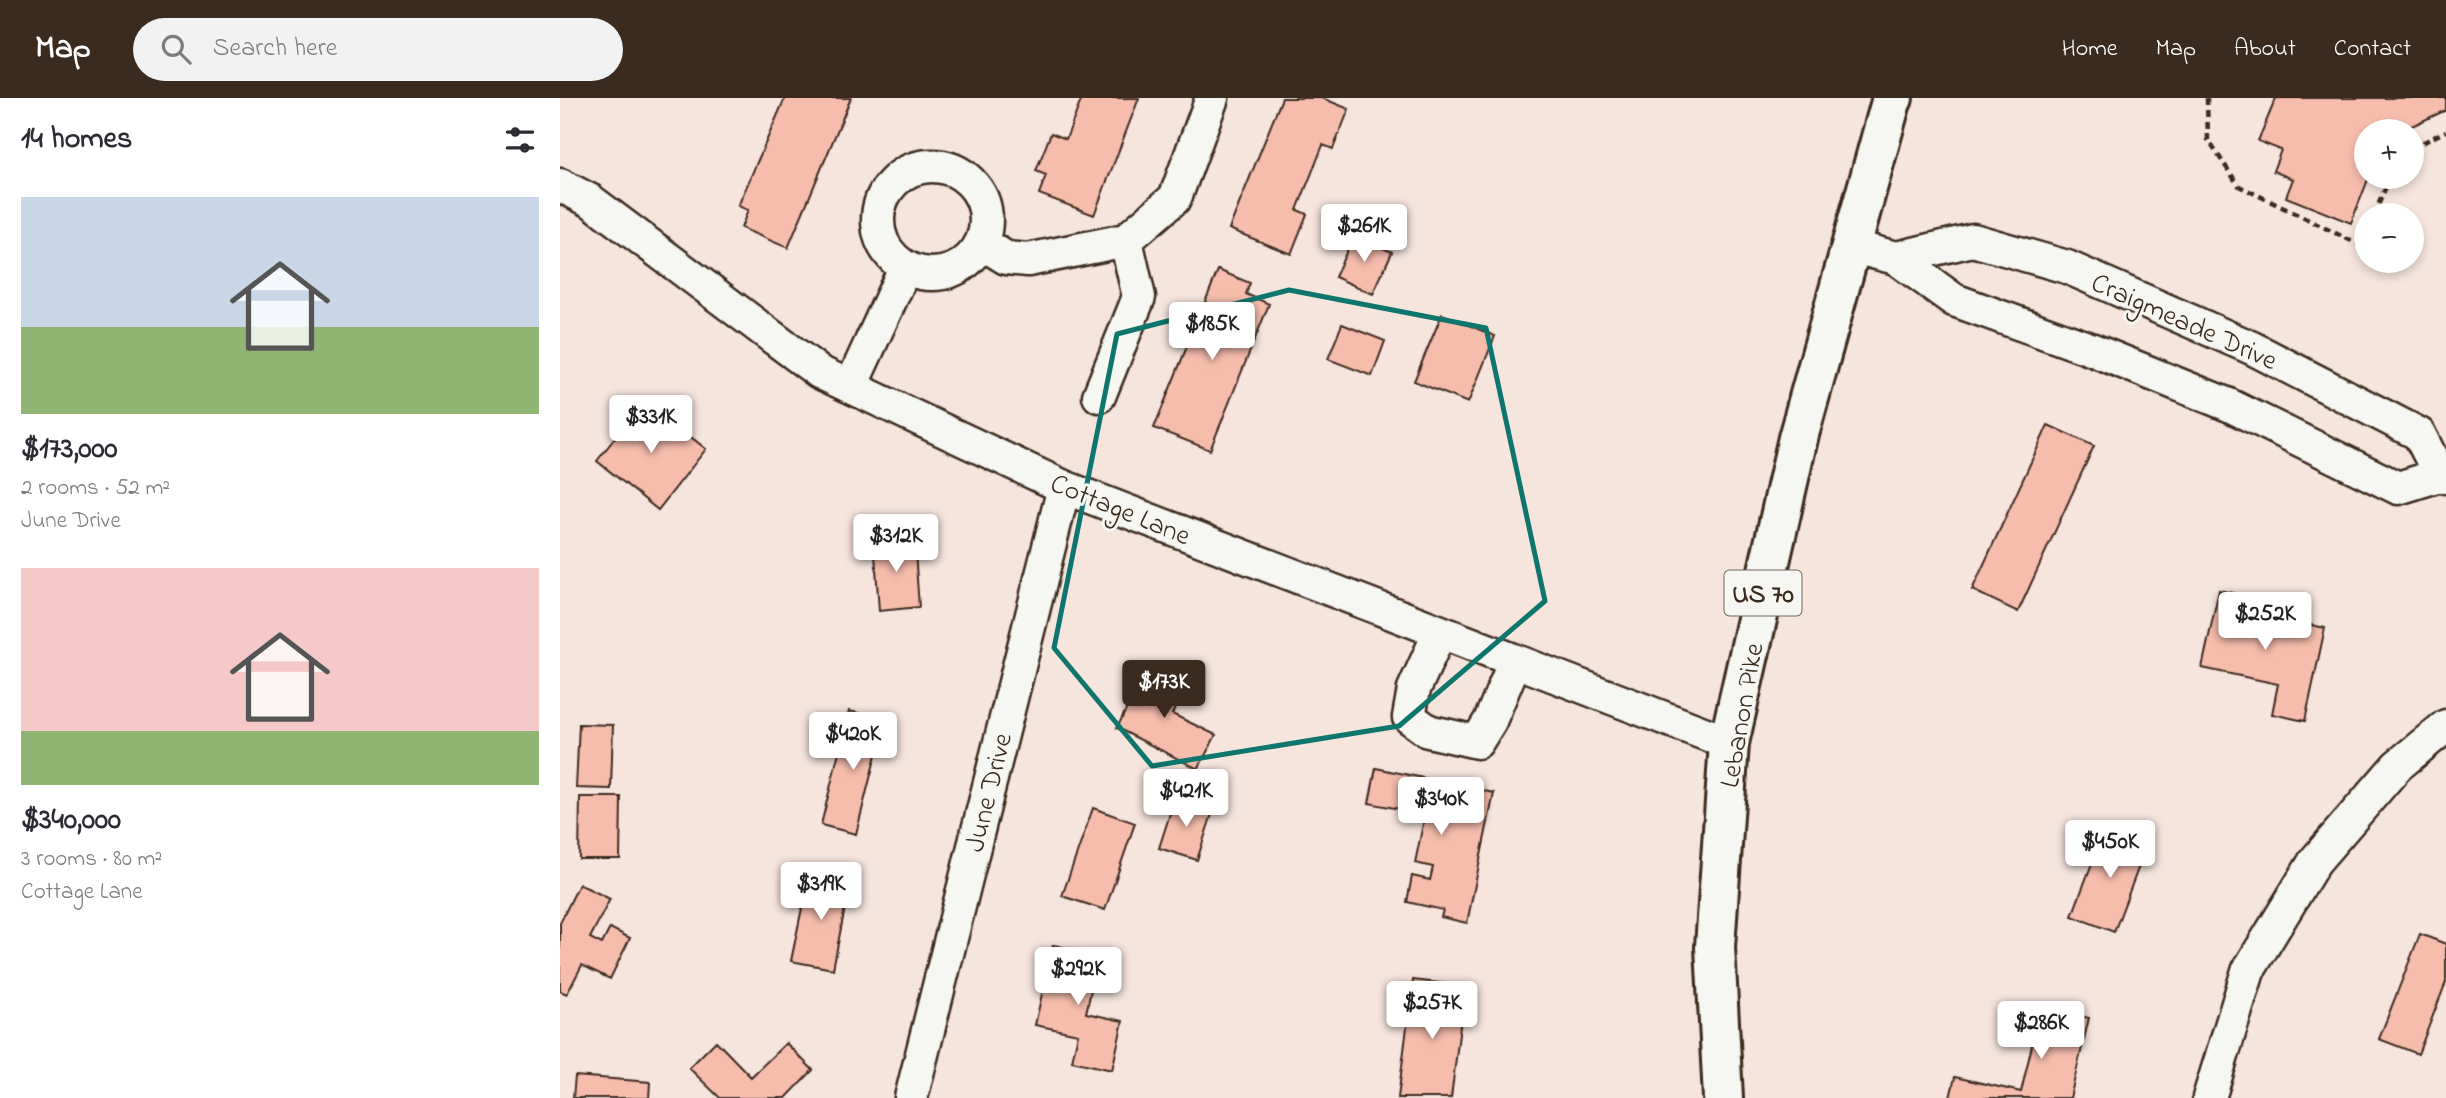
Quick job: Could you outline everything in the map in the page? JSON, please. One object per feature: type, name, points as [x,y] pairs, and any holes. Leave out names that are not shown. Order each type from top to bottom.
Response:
[{"type":"main road","name":"Lebanon Pike","points":[[1723,1098],[1715,947],[1729,743],[1798,438],[1892,99]]},
{"type":"street","points":[[982,243],[1006,258],[1028,260],[1126,240],[1175,198],[1213,98]]},
{"type":"street","points":[[933,165],[951,168],[967,177],[978,191],[985,207],[987,225],[982,243],[972,258],[958,269],[940,275],[922,275],[905,268],[891,257],[882,242],[877,224],[879,206],[887,190],[900,176],[915,168],[933,165]]},
{"type":"street","name":"Cottage Lane","points":[[560,185],[591,201],[819,372],[1063,487],[1729,743]]},
{"type":"street","points":[[1099,396],[1139,297],[1126,240]]},
{"type":"street","name":"Craigmeade Drive","points":[[1850,246],[1896,258],[1954,300],[2093,350],[2229,405],[2398,488],[2443,476],[2419,434],[2252,348],[2067,267],[1973,240],[1896,258]]},
{"type":"street","points":[[851,386],[905,268]]},
{"type":"street","name":"June Drive","points":[[911,1098],[1063,487]]},
{"type":"street","points":[[1440,632],[1413,689],[1409,717],[1428,731],[1477,742],[1490,720],[1515,661]]},
{"type":"street","points":[[2209,1098],[2248,971],[2315,861],[2397,766],[2446,726]]},
{"type":"path","points":[[2207,98],[2208,140],[2239,186],[2354,242]]},
{"type":"path","points":[[2424,142],[2446,131]]},
{"type":"highlighted area","points":[[1289,290],[1486,328],[1545,601],[1399,726],[1152,766],[1054,648],[1117,334]]},
{"type":"building","points":[[785,98],[851,98],[788,248],[741,228],[748,210],[738,206]]},
{"type":"building","points":[[1082,98],[1139,98],[1094,215],[1039,194],[1046,175],[1036,171],[1051,133],[1066,139]]},
{"type":"building","points":[[1282,98],[1322,98],[1349,109],[1333,149],[1323,145],[1297,210],[1307,214],[1291,254],[1229,229]]},
{"type":"building","points":[[2276,98],[2446,98],[2446,110],[2424,120],[2354,119],[2354,189],[2364,189],[2359,203],[2354,203],[2351,223],[2286,197],[2293,179],[2273,171],[2281,150],[2258,141]]},
{"type":"building","points":[[1354,235],[1392,252],[1373,294],[1335,277]]},
{"type":"building","points":[[1218,270],[1250,283],[1246,294],[1269,304],[1210,450],[1154,428]]},
{"type":"building","points":[[1442,314],[1495,336],[1468,403],[1414,381]]},
{"type":"building","points":[[1342,324],[1385,341],[1372,376],[1328,359]]},
{"type":"building","points":[[644,400],[706,449],[658,510],[597,461]]},
{"type":"building","points":[[2048,425],[2094,446],[2018,612],[1972,590]]},
{"type":"building","points":[[914,537],[919,607],[879,611],[874,540]]},
{"type":"building","points":[[2219,590],[2254,598],[2251,612],[2325,628],[2305,721],[2272,714],[2278,684],[2202,668]]},
{"type":"building","points":[[1147,667],[1186,687],[1172,714],[1216,735],[1198,769],[1117,728]]},
{"type":"building","points":[[849,711],[885,719],[856,834],[821,825]]},
{"type":"building","points":[[579,724],[613,725],[611,789],[576,788]]},
{"type":"building","points":[[1376,768],[1494,793],[1467,923],[1441,917],[1443,910],[1407,902],[1412,876],[1430,880],[1433,867],[1415,863],[1425,814],[1369,803]]},
{"type":"building","points":[[580,797],[621,797],[620,859],[579,859]]},
{"type":"building","points":[[1175,798],[1213,811],[1197,860],[1159,848]]},
{"type":"building","points":[[1093,808],[1135,823],[1105,910],[1062,896]]},
{"type":"building","points":[[2105,829],[2147,845],[2114,932],[2072,916]]},
{"type":"building","points":[[809,874],[850,882],[833,969],[791,961]]},
{"type":"building","points":[[579,884],[610,899],[590,938],[602,944],[610,928],[630,938],[610,979],[582,965],[567,994],[560,991],[560,923]]},
{"type":"building","points":[[2420,934],[2446,944],[2446,982],[2418,1054],[2379,1039]]},
{"type":"building","points":[[1053,945],[1099,954],[1086,1013],[1123,1021],[1112,1070],[1072,1061],[1078,1034],[1035,1025]]},
{"type":"building","points":[[1413,980],[1465,986],[1451,1098],[1398,1098]]},
{"type":"building","points":[[2041,1007],[2089,1018],[2070,1098],[1950,1098],[1955,1077],[2021,1092]]},
{"type":"building","points":[[716,1041],[751,1077],[786,1043],[813,1070],[786,1098],[720,1098],[689,1068]]},
{"type":"building","points":[[575,1076],[650,1082],[649,1098],[573,1098]]}]
